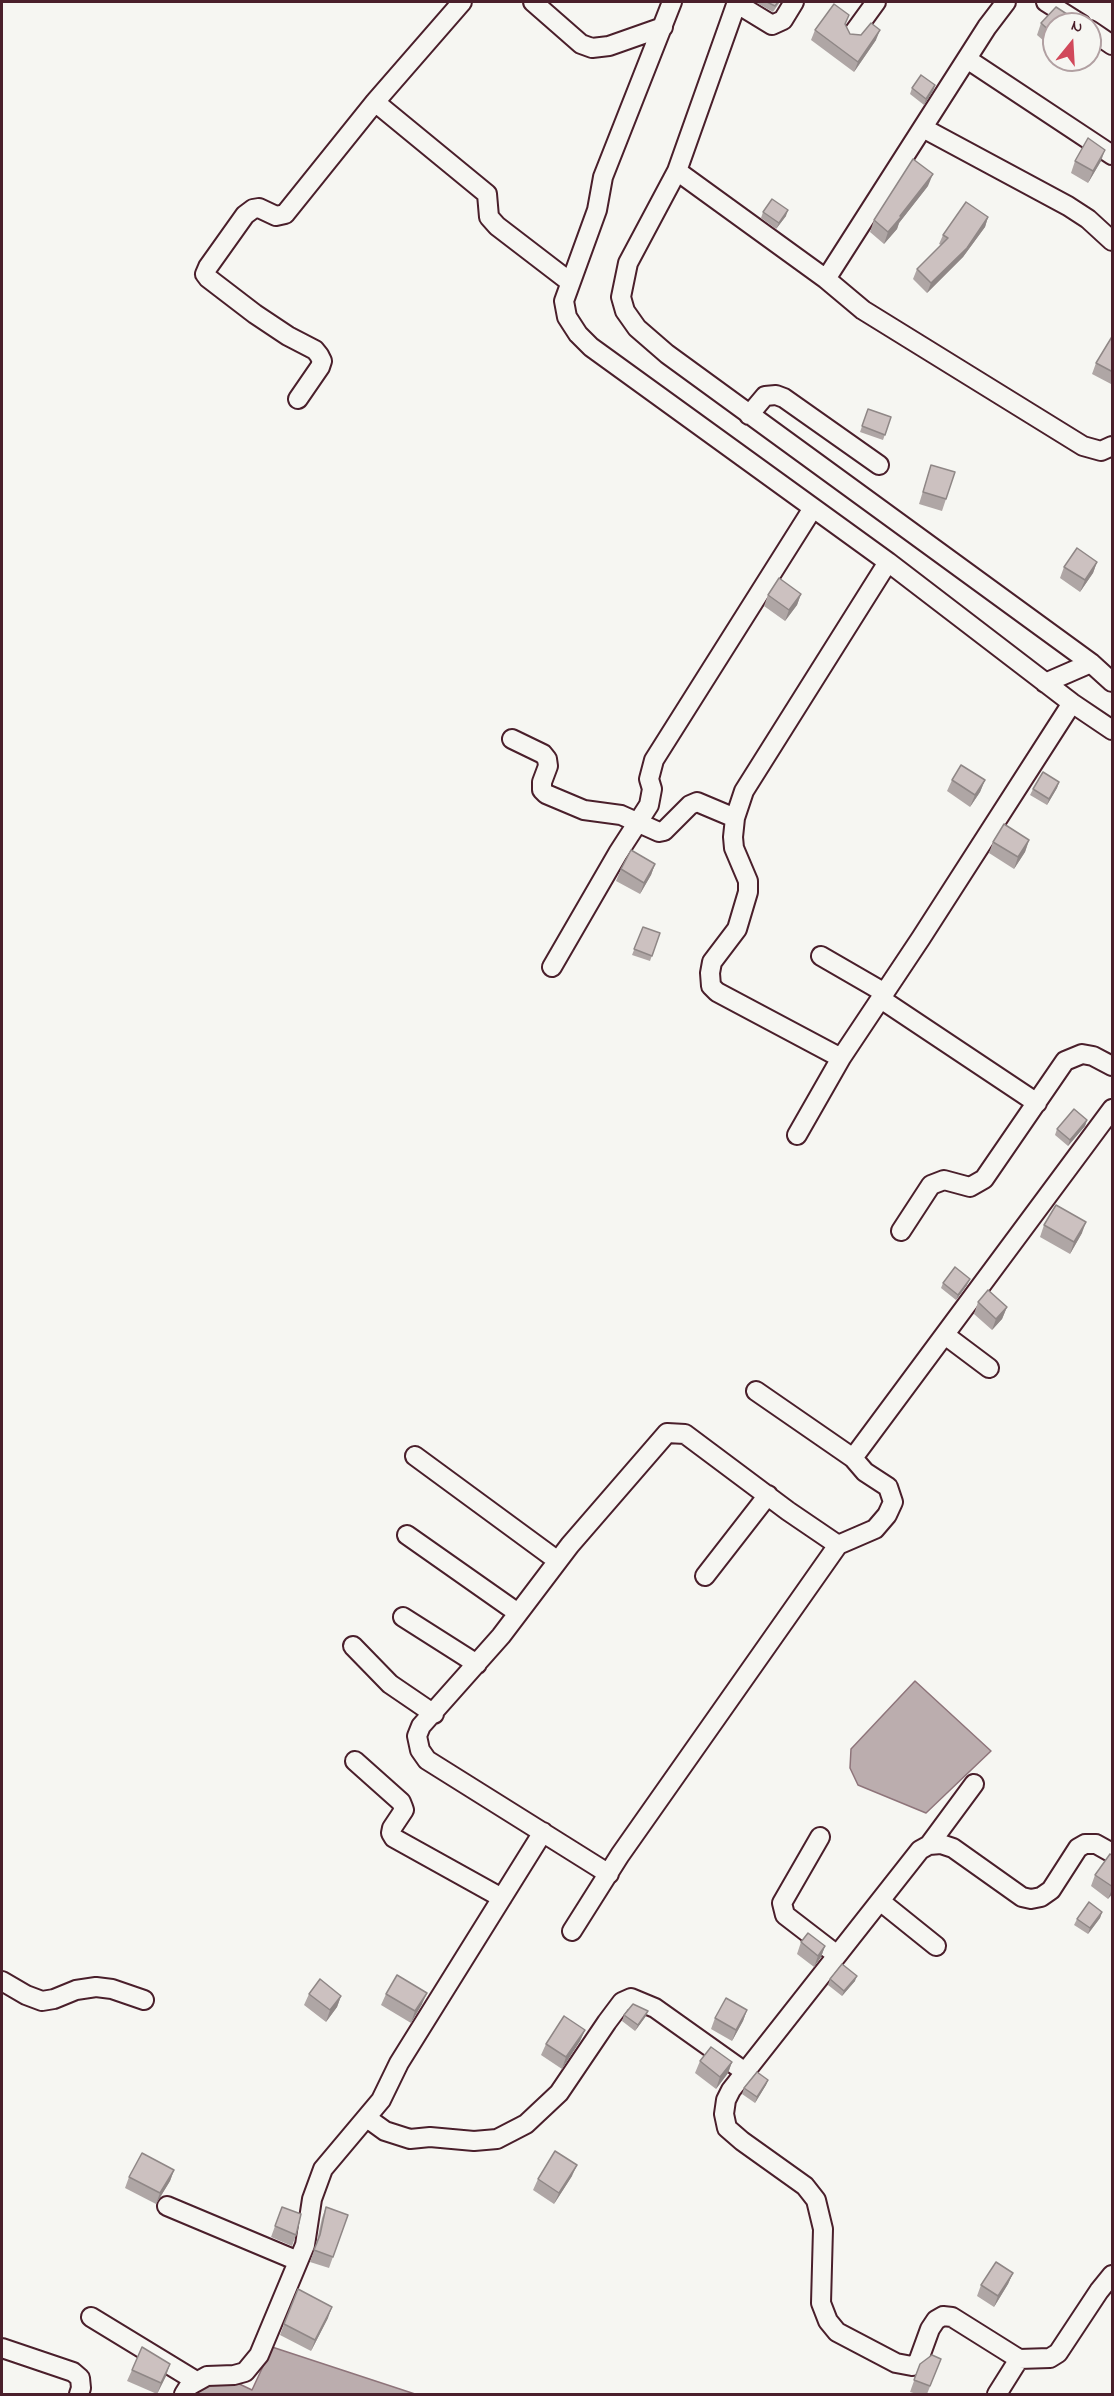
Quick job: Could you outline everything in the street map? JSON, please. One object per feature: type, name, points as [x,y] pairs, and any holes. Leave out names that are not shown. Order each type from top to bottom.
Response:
[{"type":"street","points":[[298,399],[320,367],[322,361],[319,355],[315,350],[288,336],[255,314],[205,274],[245,214],[259,208],[276,216],[285,214],[375,102],[462,2]]},
{"type":"street","points":[[533,2],[582,44],[592,48],[609,46],[663,27]]},
{"type":"street","points":[[672,2],[603,177],[597,210],[564,301],[567,316],[578,334],[591,347],[888,562],[1072,703],[1113,730]]},
{"type":"street","points":[[794,2],[783,20],[772,25],[737,2],[676,171],[628,263],[621,297],[625,311],[637,328],[666,354],[1091,663],[1113,682]]},
{"type":"street","points":[[852,35],[876,2]]},
{"type":"street","points":[[826,279],[1006,2]]},
{"type":"street","points":[[1046,2],[1062,12]]},
{"type":"street","points":[[967,59],[1113,155]]},
{"type":"street","points":[[375,102],[488,194],[489,217],[497,226],[570,282]]},
{"type":"street","points":[[923,128],[1068,206],[1088,219],[1113,241]]},
{"type":"street","points":[[676,171],[826,279],[862,310],[1083,446],[1101,451],[1113,446]]},
{"type":"street","points":[[749,415],[765,396],[776,395],[784,398],[879,465]]},
{"type":"street","points":[[552,968],[636,823],[649,805],[651,797],[649,779],[654,760],[813,508]]},
{"type":"street","points":[[841,1058],[717,992],[711,986],[710,973],[712,962],[736,928],[748,892],[748,881],[734,848],[735,818],[744,791],[888,562]]},
{"type":"street","points":[[1045,683],[1091,663]]},
{"type":"street","points":[[797,1135],[841,1058],[1072,703]]},
{"type":"street","points":[[512,739],[543,754],[548,759],[542,782],[542,790],[546,794],[584,810],[611,813],[648,829],[664,831],[690,805],[697,802],[735,818]]},
{"type":"street","points":[[821,956],[883,996],[1037,1103]]},
{"type":"street","points":[[901,1231],[931,1185],[944,1180],[970,1187],[984,1179],[1065,1061],[1082,1054],[1093,1056],[1113,1066]]},
{"type":"street","points":[[853,1458],[1113,1109]]},
{"type":"street","points":[[945,1335],[989,1368]]},
{"type":"street","points":[[572,1931],[609,1874],[838,1545],[875,1529],[893,1502],[888,1487],[865,1472],[853,1458],[756,1391]]},
{"type":"street","points":[[609,1874],[427,1760],[420,1750],[417,1736],[421,1726],[477,1664],[558,1561],[667,1434],[685,1434],[838,1545]]},
{"type":"street","points":[[415,1456],[558,1561]]},
{"type":"street","points":[[705,1576],[768,1495]]},
{"type":"street","points":[[407,1535],[518,1613]]},
{"type":"street","points":[[403,1617],[477,1664]]},
{"type":"street","points":[[353,1646],[390,1684],[434,1714]]},
{"type":"street","points":[[355,1761],[404,1807],[392,1828],[391,1833],[394,1838],[502,1898]]},
{"type":"street","points":[[974,1784],[928,1845],[920,1850],[745,2072],[726,2100],[723,2114],[727,2128],[806,2187],[816,2200],[823,2229],[821,2303],[828,2321],[837,2332],[896,2363],[912,2366],[918,2362],[930,2329],[936,2320],[943,2316],[952,2317],[1019,2358],[1050,2358],[1058,2353],[1099,2291],[1113,2275]]},
{"type":"street","points":[[91,2317],[190,2388],[207,2376],[234,2376],[245,2372],[252,2365],[259,2355],[306,2239],[312,2199],[323,2169],[381,2100],[399,2063],[543,1832]]},
{"type":"street","points":[[820,1837],[782,1903],[785,1915],[837,1955]]},
{"type":"street","points":[[928,1845],[941,1844],[953,1848],[1022,1897],[1031,1899],[1041,1897],[1052,1890],[1078,1848],[1085,1844],[1096,1844],[1113,1853]]},
{"type":"street","points":[[880,1901],[936,1946]]},
{"type":"street","points":[[2,1981],[42,2001],[54,2000],[76,1990],[96,1987],[112,1989],[144,2000]]},
{"type":"street","points":[[367,2118],[385,2131],[401,2138],[474,2141],[497,2139],[526,2124],[559,2093],[622,2002],[631,1998],[655,2008],[745,2072]]},
{"type":"street","points":[[167,2206],[298,2261]]},
{"type":"street","points":[[2,2348],[73,2372],[80,2378],[81,2388],[78,2394]]},
{"type":"street","points":[[997,2394],[1019,2358]]},
{"type":"shaded area","points":[[915,1681],[991,1751],[926,1813],[858,1785],[850,1768],[851,1749]]},
{"type":"shaded area","points":[[272,2347],[415,2394],[197,2394],[212,2371],[252,2390]]},
{"type":"building","points":[[834,4],[849,15],[845,24],[850,34],[861,35],[871,23],[880,30],[858,62],[815,30]]},
{"type":"building","points":[[1056,7],[1064,12],[1051,12]]},
{"type":"building","points":[[921,75],[935,85],[926,99],[912,88]]},
{"type":"building","points":[[1088,138],[1105,150],[1093,171],[1075,161]]},
{"type":"building","points":[[913,159],[933,174],[888,232],[874,220]]},
{"type":"building","points":[[772,199],[788,210],[779,223],[763,212]]},
{"type":"building","points":[[966,202],[988,217],[967,248],[931,283],[917,269],[948,238],[943,235]]},
{"type":"building","points":[[1113,335],[1113,372],[1096,363]]},
{"type":"building","points":[[868,409],[891,417],[885,435],[862,426]]},
{"type":"building","points":[[931,465],[955,472],[946,499],[923,492]]},
{"type":"building","points":[[1077,548],[1097,562],[1085,580],[1064,567]]},
{"type":"building","points":[[779,578],[801,594],[789,610],[768,595]]},
{"type":"building","points":[[961,765],[985,780],[975,795],[952,780]]},
{"type":"building","points":[[1043,772],[1059,782],[1049,799],[1033,789]]},
{"type":"building","points":[[1004,824],[1029,840],[1018,857],[993,842]]},
{"type":"building","points":[[631,850],[655,864],[644,883],[621,869]]},
{"type":"building","points":[[643,927],[660,933],[652,956],[634,949]]},
{"type":"building","points":[[1074,1109],[1087,1120],[1070,1140],[1057,1129]]},
{"type":"building","points":[[1056,1205],[1086,1222],[1074,1242],[1044,1225]]},
{"type":"building","points":[[955,1267],[970,1279],[958,1295],[943,1283]]},
{"type":"building","points":[[988,1290],[1007,1307],[996,1319],[978,1302]]},
{"type":"building","points":[[1110,1854],[1113,1856],[1113,1887],[1095,1875]]},
{"type":"building","points":[[1089,1902],[1102,1912],[1090,1928],[1077,1919]]},
{"type":"building","points":[[808,1933],[825,1946],[818,1956],[801,1942]]},
{"type":"building","points":[[842,1964],[857,1976],[844,1991],[830,1979]]},
{"type":"building","points":[[397,1975],[427,1993],[415,2011],[386,1994]]},
{"type":"building","points":[[320,1979],[341,1996],[330,2010],[309,1994]]},
{"type":"building","points":[[726,1998],[747,2010],[736,2030],[715,2018]]},
{"type":"building","points":[[633,2004],[648,2011],[638,2025],[624,2015]]},
{"type":"building","points":[[564,2016],[585,2030],[566,2057],[546,2044]]},
{"type":"building","points":[[711,2047],[732,2062],[720,2077],[700,2061]]},
{"type":"building","points":[[757,2072],[768,2080],[757,2097],[744,2088]]},
{"type":"building","points":[[555,2151],[577,2165],[559,2193],[538,2179]]},
{"type":"building","points":[[142,2153],[174,2170],[160,2193],[129,2177]]},
{"type":"building","points":[[282,2207],[301,2214],[296,2235],[275,2226]]},
{"type":"building","points":[[326,2207],[348,2215],[333,2257],[314,2250]]},
{"type":"building","points":[[996,2262],[1013,2273],[998,2296],[981,2285]]},
{"type":"building","points":[[298,2289],[332,2307],[315,2340],[284,2324]]},
{"type":"building","points":[[142,2347],[170,2364],[161,2383],[132,2370]]},
{"type":"building","points":[[932,2355],[941,2359],[930,2386],[914,2380],[920,2364]]}]
